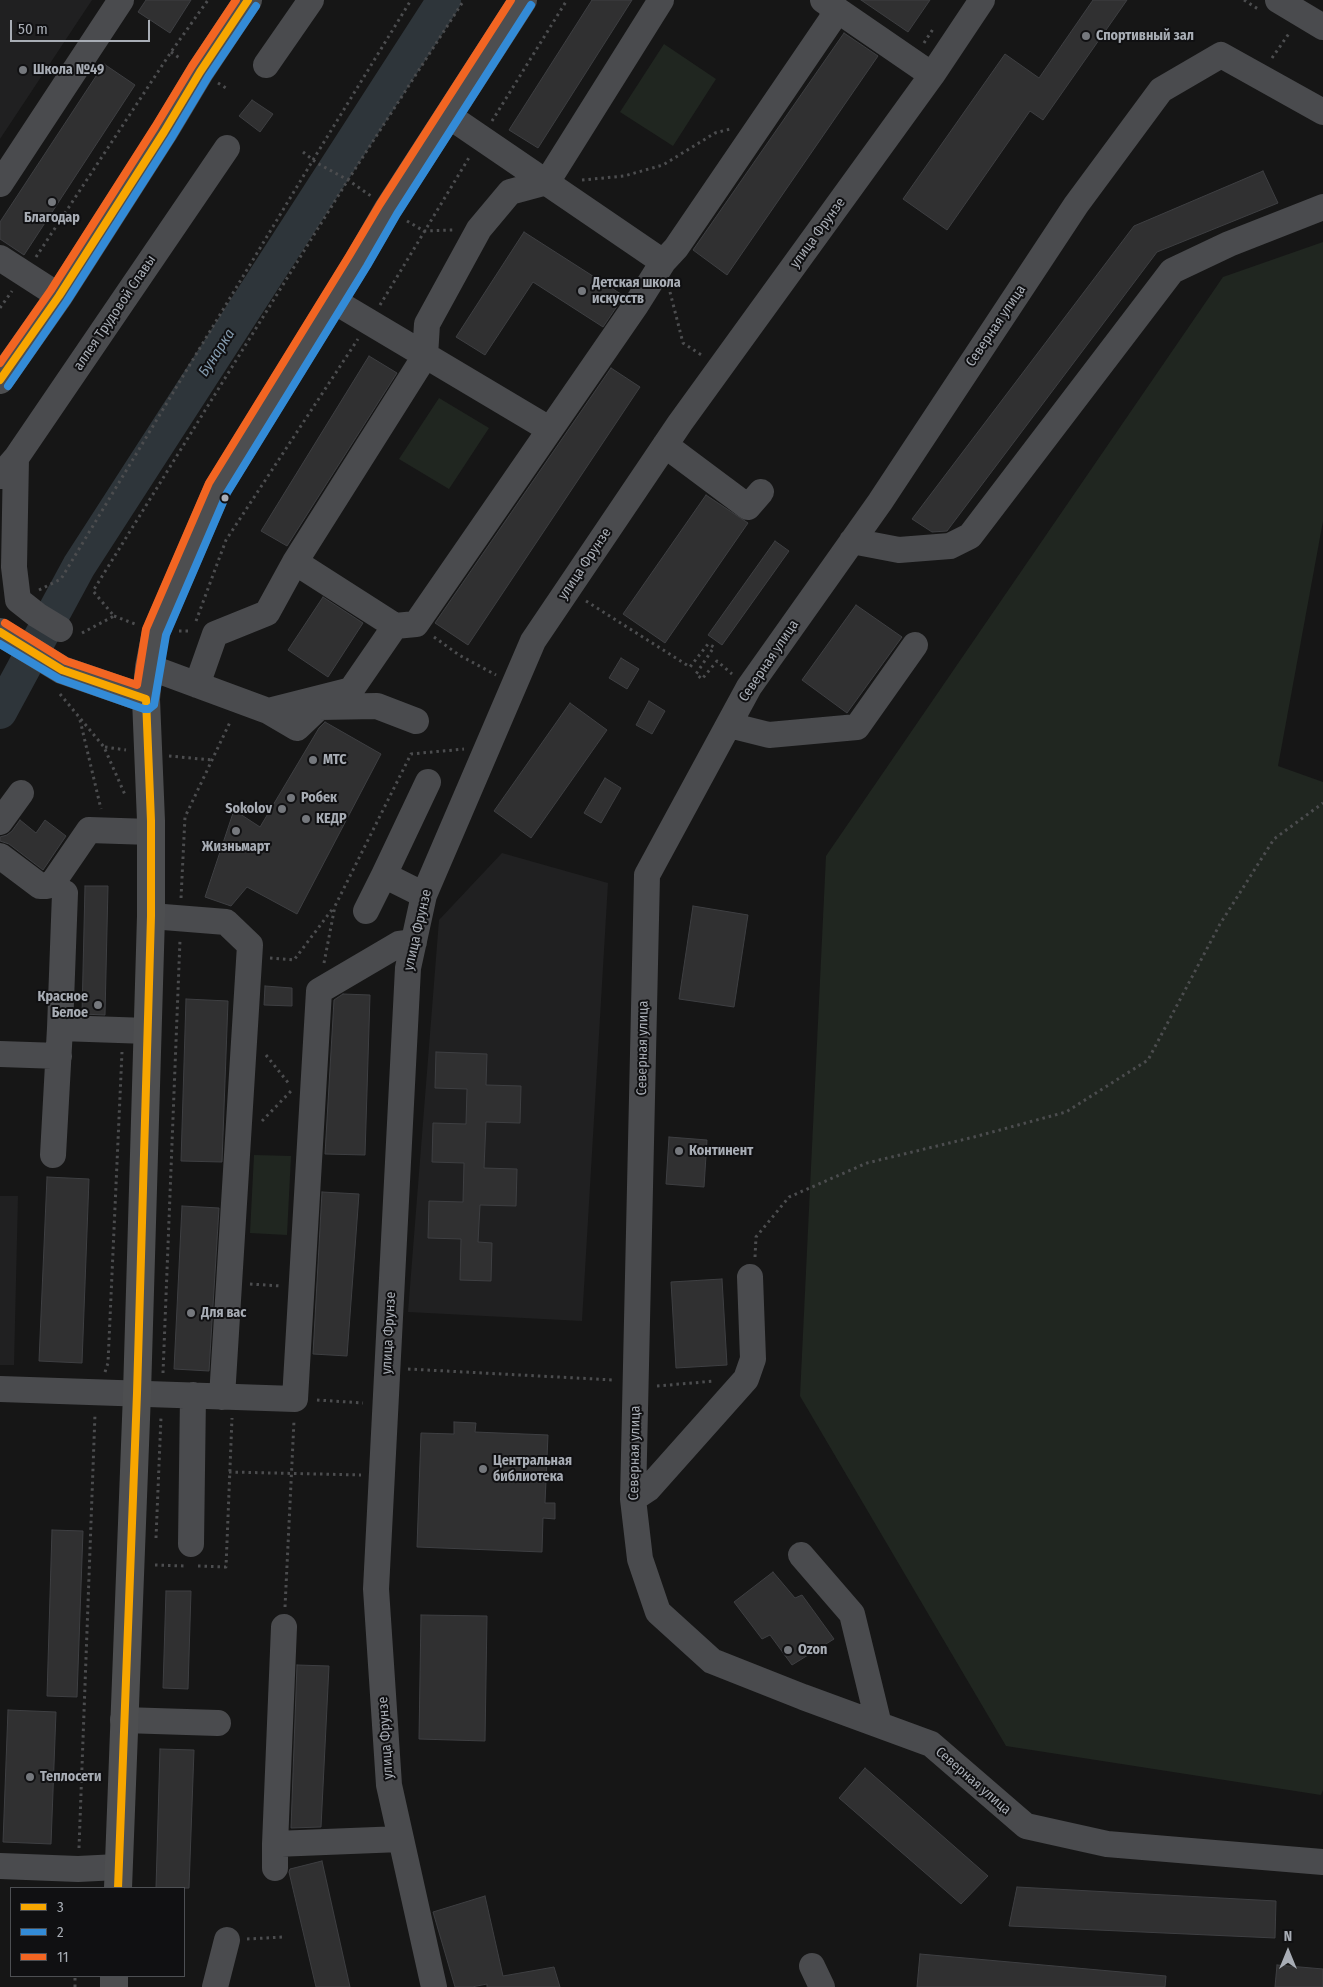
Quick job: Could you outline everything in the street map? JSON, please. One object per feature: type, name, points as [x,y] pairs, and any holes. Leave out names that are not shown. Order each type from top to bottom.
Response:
[{"type":"main road","points":[[0,380],[59,296],[200,72],[248,0]]},
{"type":"main road","points":[[118,1877],[123,1720],[150,1393],[135,1031],[151,916],[129,832],[149,667],[156,632],[218,488],[334,301],[388,209],[523,0]]},
{"type":"main road","points":[[0,632],[62,682],[146,699]]},
{"type":"street","points":[[0,184],[121,0]]},
{"type":"street","points":[[266,65],[311,0]]},
{"type":"street","points":[[197,685],[214,634],[267,613],[295,562],[425,356],[427,324],[479,229],[510,192],[547,182],[661,0]]},
{"type":"street","name":"улица Фрунзе","points":[[434,1987],[389,1785],[376,1589],[408,968],[424,894],[533,641],[922,68],[982,0]]},
{"type":"street","points":[[1278,0],[1323,27]]},
{"type":"street","points":[[828,3],[922,68]]},
{"type":"street","points":[[268,711],[351,690],[406,625],[549,429],[636,305],[663,262],[676,248],[832,19],[828,3]]},
{"type":"street","name":"Северная улица","points":[[1323,112],[1220,55],[1162,90],[1076,206],[852,542],[749,687],[648,875],[633,1499],[640,1559],[658,1612],[712,1660],[930,1744],[1026,1826],[1108,1844],[1323,1862]]},
{"type":"street","points":[[449,116],[663,262]]},
{"type":"street","name":"аллея Трудовой Славы","points":[[8,467],[227,148]]},
{"type":"street","points":[[852,542],[899,550],[950,546],[970,536],[1172,272],[1229,244],[1323,207]]},
{"type":"street","points":[[0,258],[59,296]]},
{"type":"street","points":[[334,301],[549,429]]},
{"type":"street","points":[[665,445],[748,507],[761,492]]},
{"type":"street","points":[[8,467],[14,567],[28,608],[60,629]]},
{"type":"street","points":[[295,562],[406,625]]},
{"type":"street","points":[[729,724],[769,734],[858,727],[915,646]]},
{"type":"street","points":[[149,667],[268,711],[297,728],[319,707],[376,706],[416,721]]},
{"type":"street","points":[[366,911],[428,782]]},
{"type":"street","points":[[0,822],[21,793]]},
{"type":"street","points":[[0,856],[40,886],[47,886],[54,882],[89,830],[129,832]]},
{"type":"street","points":[[384,875],[424,894]]},
{"type":"street","points":[[53,1156],[66,893]]},
{"type":"street","points":[[151,916],[226,922],[250,945],[229,1283],[228,1397]]},
{"type":"street","points":[[0,1390],[150,1393],[295,1399],[319,991],[399,944],[414,942]]},
{"type":"street","points":[[60,1028],[135,1031]]},
{"type":"street","points":[[0,1054],[58,1056]]},
{"type":"street","points":[[633,1499],[648,1489],[746,1379],[753,1358],[750,1277]]},
{"type":"street","points":[[191,1544],[193,1395]]},
{"type":"street","points":[[801,1555],[852,1614],[879,1725]]},
{"type":"street","points":[[284,1627],[275,1856],[401,1839]]},
{"type":"street","points":[[123,1720],[218,1722]]},
{"type":"street","points":[[0,1866],[78,1868],[118,1877]]},
{"type":"street","points":[[215,1987],[227,1940]]},
{"type":"path","points":[[0,308],[25,274],[171,52],[208,0]]},
{"type":"path","points":[[28,608],[60,579],[411,0]]},
{"type":"path","points":[[60,629],[79,634],[114,616],[93,591],[348,180],[464,0]]},
{"type":"path","points":[[214,634],[192,631],[226,540],[370,321],[567,0]]},
{"type":"path","points":[[922,68],[938,23]]},
{"type":"path","points":[[1270,61],[1292,30]]},
{"type":"path","points":[[577,180],[624,176],[663,165],[715,133],[762,121]]},
{"type":"path","points":[[303,152],[317,164],[341,176]]},
{"type":"path","points":[[663,262],[683,343],[709,360]]},
{"type":"path","points":[[569,588],[587,602],[690,667],[708,644],[714,647],[696,674],[702,679],[717,661]]},
{"type":"path","points":[[406,625],[503,679]]},
{"type":"path","points":[[62,682],[80,717],[129,832]]},
{"type":"path","points":[[156,1546],[150,1393],[181,918],[185,817],[240,700]]},
{"type":"path","points":[[80,717],[104,747],[130,805],[129,832]]},
{"type":"path","points":[[750,1277],[755,1276],[756,1237],[789,1197],[867,1163],[1066,1112],[1148,1060],[1220,924],[1274,839],[1323,803]]},
{"type":"path","points":[[294,960],[334,906]]},
{"type":"path","points":[[238,1144],[294,1089],[245,1029]]},
{"type":"path","points":[[78,1868],[96,1392],[108,1364],[135,1031]]},
{"type":"path","points":[[229,1283],[282,1286]]},
{"type":"path","points":[[423,1370],[636,1382],[650,1386],[722,1380]]},
{"type":"path","points":[[155,1565],[226,1566],[229,1472],[228,1397]]},
{"type":"path","points":[[284,1627],[295,1399],[371,1403]]},
{"type":"path","points":[[229,1472],[367,1475]]},
{"type":"path","points":[[155,1575],[156,1556]]},
{"type":"path","points":[[227,1940],[284,1937]]},
{"type":"shaded area","name":"Школа №49","points":[[0,0],[92,0],[0,139]]},
{"type":"shaded area","points":[[664,44],[716,79],[673,146],[620,112]]},
{"type":"shaded area","points":[[1323,242],[1323,521],[1278,766],[1323,782],[1323,1790],[1321,1795],[1006,1746],[800,1396],[826,856],[1223,277]]},
{"type":"shaded area","points":[[439,398],[489,428],[449,489],[399,459]]},
{"type":"shaded area","points":[[502,853],[608,883],[582,1321],[408,1312],[439,920]]},
{"type":"shaded area","points":[[254,1155],[291,1156],[287,1235],[250,1233]]},
{"type":"shaded area","points":[[0,1196],[18,1196],[14,1365],[0,1365]]},
{"type":"building","points":[[146,0],[191,0],[170,33],[138,12]]},
{"type":"building","points":[[592,0],[632,0],[538,148],[509,130]]},
{"type":"building","points":[[861,0],[930,0],[908,32]]},
{"type":"building","points":[[1093,0],[1127,0],[1043,120],[1030,111],[947,230],[903,199],[1005,54],[1039,78]]},
{"type":"building","points":[[844,33],[878,56],[727,275],[693,250]]},
{"type":"building","points":[[104,64],[135,85],[24,255],[0,239],[0,222]]},
{"type":"building","points":[[252,100],[273,114],[260,132],[239,116]]},
{"type":"building","points":[[1263,171],[1278,203],[1157,252],[947,531],[932,532],[912,519],[1134,226]]},
{"type":"building","name":"Детская школа искусств","points":[[524,232],[624,296],[603,327],[533,282],[485,355],[456,337]]},
{"type":"building","points":[[369,356],[397,373],[287,546],[261,531]]},
{"type":"building","points":[[611,368],[640,387],[468,645],[435,623]]},
{"type":"building","points":[[706,495],[748,523],[665,643],[623,614]]},
{"type":"building","points":[[775,541],[789,551],[722,645],[708,635]]},
{"type":"building","points":[[323,597],[363,623],[328,677],[288,650]]},
{"type":"building","points":[[856,605],[902,637],[847,713],[802,680]]},
{"type":"building","points":[[621,658],[639,669],[627,689],[609,678]]},
{"type":"building","points":[[649,701],[665,711],[652,734],[636,725]]},
{"type":"building","points":[[570,703],[607,730],[531,838],[494,811]]},
{"type":"building","name":"КЕДР","points":[[325,722],[381,754],[297,914],[247,887],[231,906],[205,897],[234,810],[260,827],[319,728]]},
{"type":"building","points":[[605,778],[621,788],[601,823],[584,813]]},
{"type":"building","points":[[20,820],[36,833],[45,820],[66,836],[43,870],[9,844],[0,841],[0,837],[12,831]]},
{"type":"building","points":[[85,886],[108,886],[105,1015],[82,1014]]},
{"type":"building","points":[[693,906],[748,915],[734,1007],[679,999]]},
{"type":"building","points":[[265,986],[292,988],[292,1006],[264,1005]]},
{"type":"building","points":[[343,994],[370,995],[365,1155],[325,1154],[334,1000]]},
{"type":"building","points":[[186,999],[228,1001],[222,1162],[181,1161]]},
{"type":"building","points":[[436,1052],[487,1054],[486,1085],[521,1086],[520,1123],[486,1122],[484,1168],[517,1169],[516,1206],[480,1205],[478,1242],[492,1243],[491,1281],[460,1280],[461,1239],[428,1238],[429,1201],[463,1202],[464,1163],[432,1162],[433,1123],[466,1124],[467,1089],[435,1088]]},
{"type":"building","points":[[669,1137],[707,1140],[704,1187],[666,1184]]},
{"type":"building","points":[[47,1177],[89,1179],[82,1363],[39,1361]]},
{"type":"building","points":[[322,1192],[359,1194],[347,1356],[313,1354]]},
{"type":"building","points":[[182,1206],[219,1208],[209,1371],[174,1369]]},
{"type":"building","points":[[722,1279],[727,1365],[676,1368],[671,1282]]},
{"type":"building","name":"Центральная библиотека","points":[[454,1422],[476,1423],[475,1432],[548,1435],[545,1503],[555,1503],[555,1519],[543,1518],[542,1552],[417,1547],[421,1433],[454,1434]]},
{"type":"building","points":[[52,1530],[83,1531],[77,1697],[47,1696]]},
{"type":"building","points":[[773,1572],[795,1598],[802,1595],[834,1639],[792,1665],[770,1635],[762,1639],[734,1602]]},
{"type":"building","points":[[166,1591],[191,1591],[188,1689],[163,1688]]},
{"type":"building","points":[[421,1615],[487,1616],[485,1741],[419,1739]]},
{"type":"building","points":[[297,1665],[329,1666],[321,1827],[291,1828]]},
{"type":"building","name":"Теплосети","points":[[8,1710],[56,1712],[51,1844],[3,1842]]},
{"type":"building","points":[[160,1749],[194,1750],[189,1888],[156,1887]]},
{"type":"building","points":[[865,1768],[988,1876],[961,1904],[839,1798]]},
{"type":"building","points":[[322,1861],[350,1987],[316,1987],[289,1872],[290,1869]]},
{"type":"building","points":[[1017,1887],[1276,1901],[1275,1938],[1009,1926]]},
{"type":"building","points":[[485,1896],[503,1976],[554,1967],[560,1987],[487,1987],[487,1984],[472,1987],[455,1987],[433,1912]]},
{"type":"building","points":[[920,1954],[1166,1976],[1165,1987],[917,1987]]},
{"type":"building","points":[[1277,1965],[1323,1969],[1323,1987],[1275,1987]]},
{"type":"waterway","name":"Бунарка","points":[[0,712],[79,566],[444,0]]},
{"type":"transit line","name":"11","points":[[0,363],[51,290],[192,66],[236,0]]},
{"type":"transit line","name":"3","points":[[0,380],[59,296],[200,72],[248,0]]},
{"type":"transit line","name":"11","points":[[5,623],[66,661],[137,685],[146,629],[209,483],[380,204],[511,0]]},
{"type":"transit line","name":"2","points":[[0,644],[59,679],[144,709],[149,709],[154,705],[166,635],[227,493],[397,214],[531,5]]},
{"type":"transit line","name":"2","points":[[8,386],[67,301],[208,77],[256,6]]},
{"type":"transit line","name":"3","points":[[0,632],[62,670],[146,699],[151,821],[151,916],[137,1393],[118,1887]]},
{"type":"place","name":"Спортивный зал","points":[[1086,36]]},
{"type":"place","name":"Школа №49","points":[[23,70]]},
{"type":"place","name":"Благодар","points":[[52,202]]},
{"type":"place","name":"Детская школа искусств","points":[[582,291]]},
{"type":"place","name":"МТС","points":[[313,760]]},
{"type":"place","name":"Робек","points":[[291,798]]},
{"type":"place","name":"Sokolov","points":[[282,809]]},
{"type":"place","name":"КЕДР","points":[[306,819]]},
{"type":"place","name":"Жизньмарт","points":[[236,831]]},
{"type":"place","name":"Красное Белое","points":[[98,1005]]},
{"type":"place","name":"Континент","points":[[679,1151]]},
{"type":"place","name":"Для вас","points":[[191,1313]]},
{"type":"place","name":"Центральная библиотека","points":[[483,1469]]},
{"type":"place","name":"Ozon","points":[[788,1650]]},
{"type":"place","name":"Теплосети","points":[[30,1777]]}]
